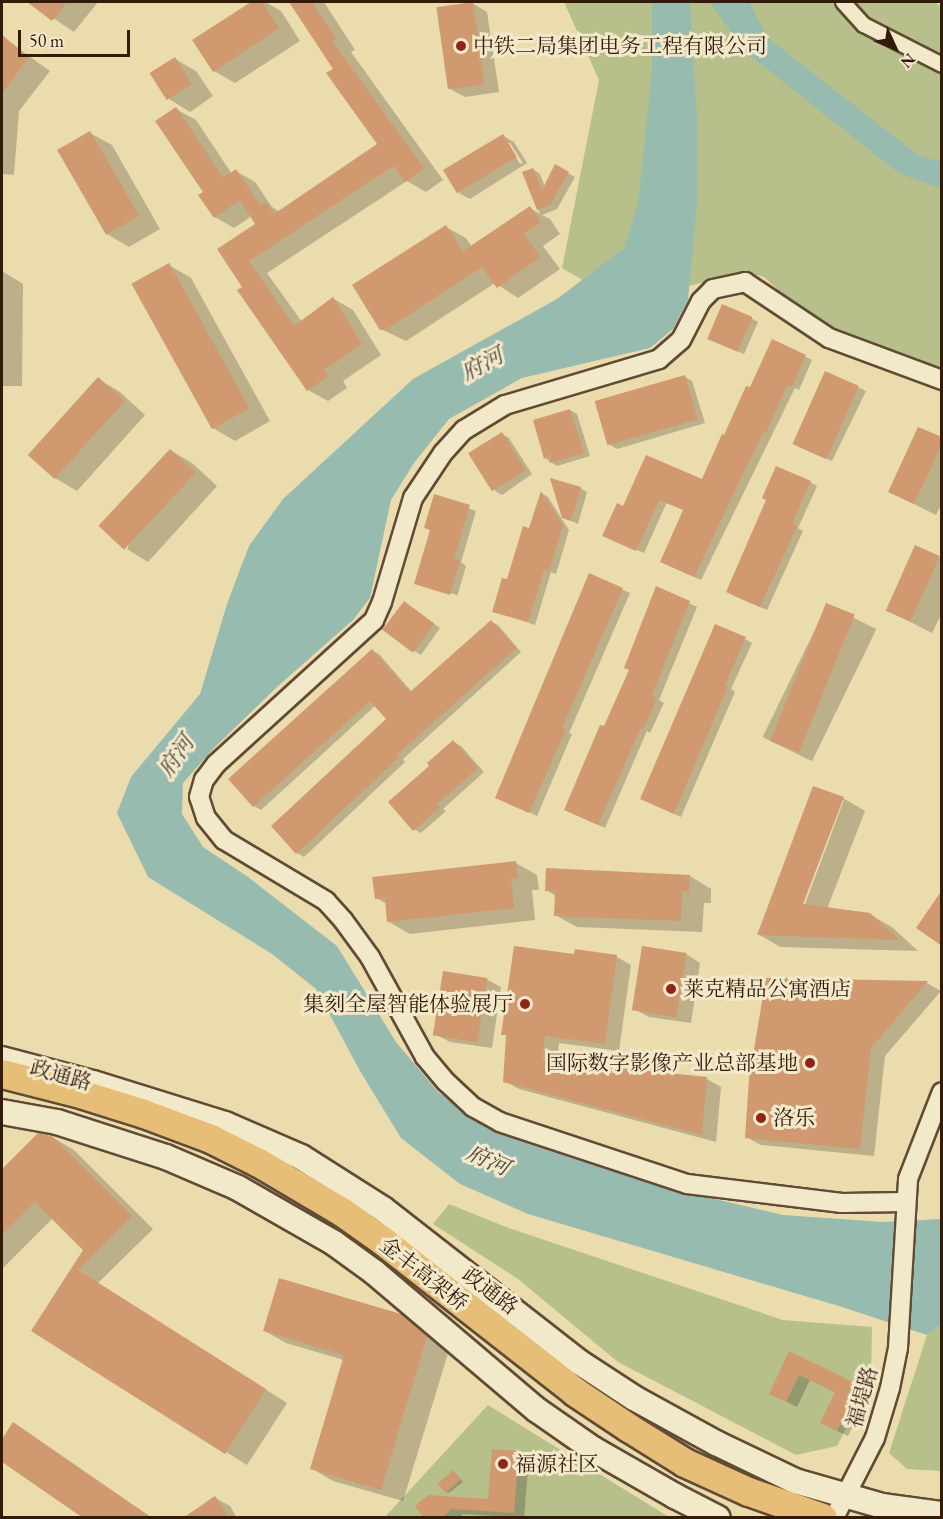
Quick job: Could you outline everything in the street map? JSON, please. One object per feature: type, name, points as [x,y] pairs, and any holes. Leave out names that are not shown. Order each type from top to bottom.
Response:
[{"type":"highway","name":"金丰高架桥","points":[[2,1074],[77,1093],[144,1114],[211,1139],[259,1163],[342,1212],[575,1392],[638,1434],[685,1463],[749,1492],[823,1518]]},
{"type":"highway","name":"金丰高架桥","points":[[2,1089],[153,1130],[237,1168],[287,1195],[347,1230],[558,1396],[627,1445],[693,1484],[770,1518]]},
{"type":"main road","name":"政通路","points":[[2,1059],[93,1083],[225,1124],[301,1157],[383,1209],[579,1362],[634,1398],[758,1464],[795,1481],[882,1506],[942,1514]]},
{"type":"main road","points":[[2,1112],[57,1122],[90,1132],[166,1157],[238,1188],[334,1243],[374,1272],[537,1410],[574,1436],[675,1496],[718,1518]]},
{"type":"street","points":[[843,2],[864,25],[942,65]]},
{"type":"street","points":[[942,380],[829,338],[745,282],[712,289],[701,301],[681,340],[659,359],[505,405],[465,430],[443,453],[413,498],[382,602],[374,620],[216,764],[204,780],[199,797],[206,818],[224,840],[326,901],[370,957],[425,1057],[446,1082],[473,1107],[500,1122],[687,1184],[905,1210],[908,1179],[928,1121],[942,1092]]},
{"type":"street","name":"福堤路","points":[[834,1518],[875,1438],[890,1389],[901,1306],[905,1210]]},
{"type":"green space","points":[[564,2],[936,2],[941,7],[941,370],[861,345],[790,301],[764,277],[749,273],[733,274],[624,304],[562,268],[599,80]]},
{"type":"green space","points":[[449,1204],[506,1227],[783,1320],[872,1327],[871,1380],[837,1446],[796,1455],[618,1362],[518,1279],[433,1224]]},
{"type":"green space","points":[[941,1325],[941,1471],[907,1469],[889,1453],[927,1335]]},
{"type":"green space","points":[[488,1405],[669,1517],[384,1518]]},
{"type":"water","name":"府河","points":[[652,2],[690,2],[697,117],[697,205],[688,300],[673,329],[650,348],[522,378],[449,419],[414,463],[391,500],[370,598],[353,620],[278,686],[214,748],[183,783],[182,814],[203,847],[248,877],[337,946],[396,1042],[438,1092],[500,1133],[651,1184],[783,1215],[883,1222],[941,1219],[941,1325],[927,1335],[842,1307],[528,1214],[460,1184],[401,1138],[360,1071],[316,989],[272,954],[148,877],[117,813],[131,777],[200,694],[227,604],[249,546],[283,499],[413,379],[557,299],[624,248],[638,203],[652,71]]},
{"type":"water","points":[[710,2],[749,2],[768,38],[918,155],[941,162],[941,188],[900,174],[744,51]]},
{"type":"building","points":[[27,2],[67,2],[52,21]]},
{"type":"building","points":[[251,2],[262,2],[279,28],[213,72],[192,40]]},
{"type":"building","points":[[289,2],[312,2],[336,38],[332,41],[424,168],[405,182],[393,166],[249,261],[294,326],[333,297],[362,344],[324,370],[328,376],[307,391],[237,290],[242,287],[217,249],[255,224],[240,200],[214,218],[198,195],[203,192],[155,121],[176,107],[223,178],[236,169],[260,205],[266,202],[274,214],[377,144],[326,73],[333,69]]},
{"type":"building","name":"中铁二局集团电务工程有限公司","points":[[473,2],[485,84],[448,89],[436,7]]},
{"type":"building","points":[[2,35],[29,57],[2,93]]},
{"type":"building","points":[[175,57],[192,84],[167,100],[150,73]]},
{"type":"building","points":[[90,131],[139,216],[106,235],[57,150]]},
{"type":"building","points":[[503,134],[517,157],[457,193],[443,170]]},
{"type":"building","points":[[555,164],[569,172],[550,205],[537,210],[522,172],[533,168],[542,190]]},
{"type":"building","points":[[530,206],[541,222],[524,234],[540,257],[497,288],[482,267],[385,330],[380,330],[352,285],[446,225],[463,251]]},
{"type":"building","points":[[169,263],[249,408],[212,429],[131,284]]},
{"type":"building","points":[[722,304],[752,317],[738,352],[707,339]]},
{"type":"building","points":[[772,339],[806,355],[792,387],[787,385],[766,433],[763,432],[694,577],[660,562],[683,510],[659,500],[636,551],[602,536],[617,503],[623,506],[646,455],[702,479],[746,386],[750,387]]},
{"type":"building","points":[[825,371],[859,386],[826,459],[792,444]]},
{"type":"building","points":[[685,375],[698,419],[607,445],[595,401]]},
{"type":"building","points":[[98,377],[125,401],[54,479],[28,455]]},
{"type":"building","points":[[570,409],[584,453],[549,463],[552,454],[544,459],[533,420]]},
{"type":"building","points":[[918,427],[942,437],[942,444],[914,504],[888,492]]},
{"type":"building","points":[[502,432],[526,470],[492,491],[468,453]]},
{"type":"building","points":[[170,449],[196,473],[124,550],[98,526]]},
{"type":"building","points":[[776,466],[811,481],[792,523],[797,526],[760,607],[726,592],[766,500],[762,498]]},
{"type":"building","points":[[550,478],[581,487],[571,521],[562,518]]},
{"type":"building","points":[[541,491],[563,525],[549,571],[544,570],[528,622],[492,612],[502,578],[507,579],[523,526],[529,528]]},
{"type":"building","points":[[434,494],[470,505],[454,559],[460,560],[450,595],[414,584],[430,530],[424,528]]},
{"type":"building","points":[[915,545],[940,556],[910,622],[886,611]]},
{"type":"building","points":[[589,573],[623,588],[562,728],[566,729],[529,813],[495,798]]},
{"type":"building","points":[[656,586],[690,601],[652,695],[657,698],[643,730],[640,729],[598,825],[564,810],[600,725],[604,726],[629,670],[624,668]]},
{"type":"building","points":[[404,601],[434,624],[413,653],[382,630]]},
{"type":"building","points":[[826,603],[855,615],[799,753],[770,741]]},
{"type":"building","points":[[491,620],[516,648],[397,755],[399,757],[296,854],[271,826],[386,719],[370,701],[253,807],[228,779],[372,649],[410,692]]},
{"type":"building","points":[[715,624],[746,637],[674,814],[640,799]]},
{"type":"building","points":[[453,740],[478,768],[437,804],[440,807],[413,831],[388,802],[429,766],[427,763]]},
{"type":"building","points":[[813,786],[844,797],[803,904],[870,913],[900,940],[757,935]]},
{"type":"building","points":[[516,861],[518,878],[511,878],[514,908],[387,922],[385,898],[375,899],[372,877]]},
{"type":"building","points":[[546,868],[690,875],[689,891],[682,891],[681,921],[554,916],[555,891],[545,891]]},
{"type":"building","points":[[942,890],[942,946],[916,928]]},
{"type":"building","points":[[514,946],[574,954],[575,949],[617,955],[605,1044],[545,1036],[542,1060],[707,1077],[702,1135],[503,1082],[506,1035],[501,1035]]},
{"type":"building","points":[[642,946],[686,953],[676,1017],[632,1010]]},
{"type":"building","points":[[443,971],[487,978],[477,1042],[433,1035]]},
{"type":"building","name":"国际数字影像产业总部基地","points":[[766,978],[928,981],[871,1048],[860,1149],[745,1138],[749,1079]]},
{"type":"building","points":[[38,1133],[52,1136],[132,1216],[78,1270],[266,1389],[225,1454],[31,1331],[83,1250],[35,1202],[2,1235],[2,1169]]},
{"type":"building","points":[[279,1278],[401,1314],[427,1336],[381,1490],[310,1469],[344,1355],[263,1331]]},
{"type":"building","points":[[789,1351],[859,1385],[837,1431],[820,1423],[835,1392],[799,1375],[786,1402],[769,1394]]},
{"type":"building","points":[[13,1422],[152,1518],[83,1518],[2,1462],[2,1439]]},
{"type":"building","points":[[492,1449],[519,1451],[514,1513],[452,1509],[441,1518],[424,1518],[415,1506],[428,1495],[488,1499]]},
{"type":"building","points":[[453,1470],[461,1479],[445,1493],[437,1484]]},
{"type":"building","points":[[215,1496],[229,1518],[183,1518]]},
{"type":"place","name":"中铁二局集团电务工程有限公司","points":[[461,46]]},
{"type":"place","name":"莱克精品公寓酒店","points":[[671,989]]},
{"type":"place","name":"集刻全屋智能体验展厅","points":[[525,1004]]},
{"type":"place","name":"国际数字影像产业总部基地","points":[[810,1063]]},
{"type":"place","name":"洛乐","points":[[761,1118]]},
{"type":"place","name":"福源社区","points":[[503,1464]]}]
